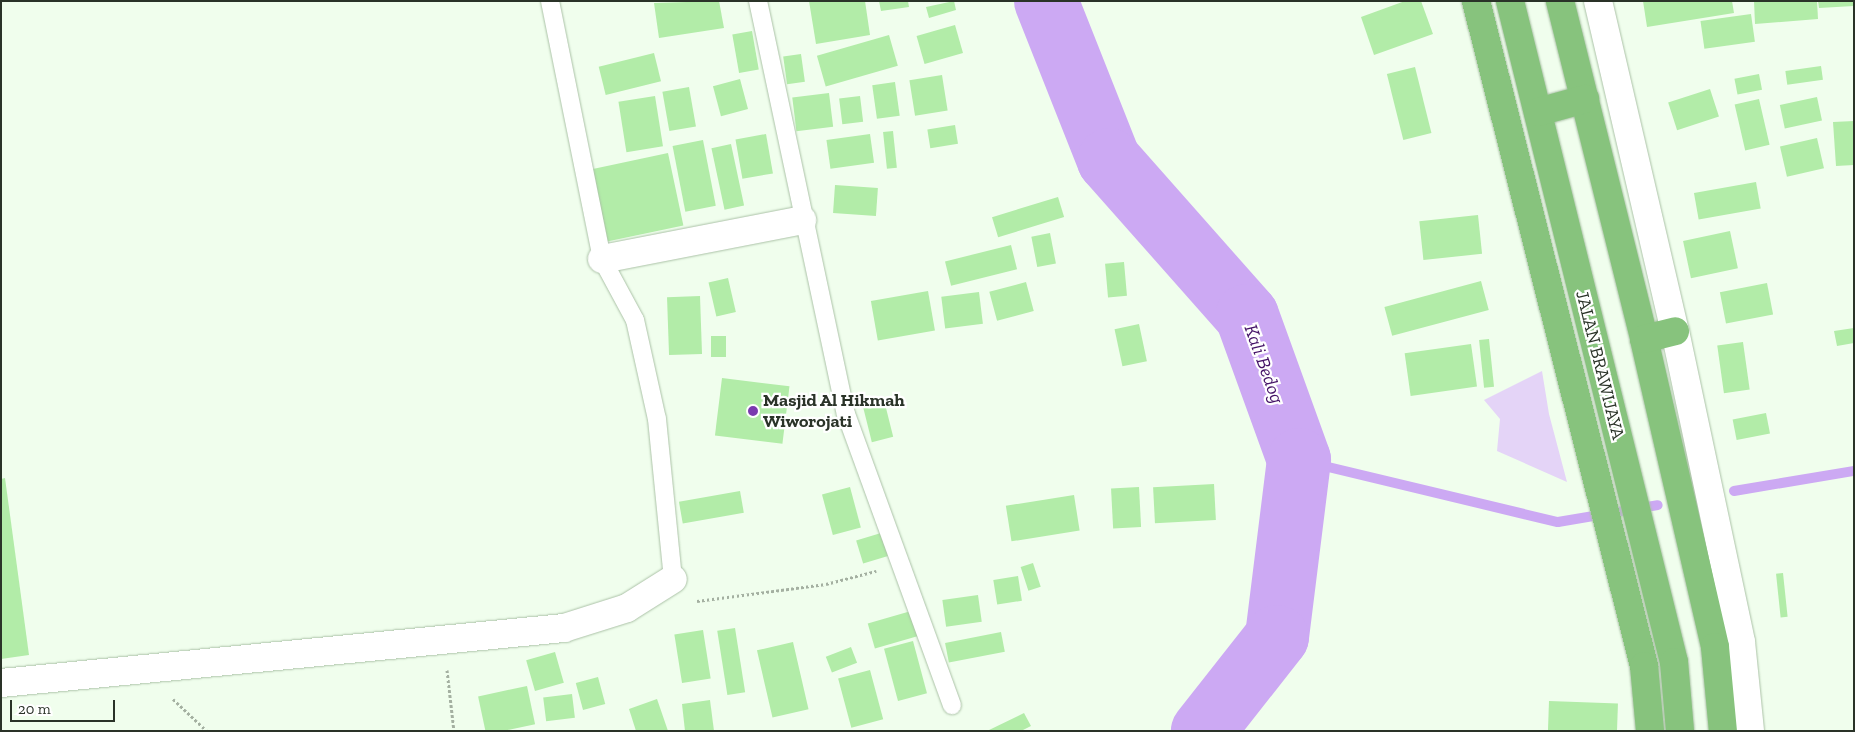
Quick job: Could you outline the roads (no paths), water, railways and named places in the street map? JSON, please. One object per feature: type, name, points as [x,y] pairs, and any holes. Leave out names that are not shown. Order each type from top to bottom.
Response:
[{"type":"highway","points":[[1476,1],[1644,666],[1650,731]]},
{"type":"highway","name":"JALAN BRAWIJAYA","points":[[1510,1],[1674,662],[1680,731]]},
{"type":"highway","points":[[1560,1],[1644,339],[1715,647],[1723,731]]},
{"type":"highway","points":[[1538,112],[1584,100]]},
{"type":"highway","points":[[1644,339],[1676,331]]},
{"type":"highway","points":[[1576,396],[1606,389]]},
{"type":"street","points":[[1598,1],[1676,331],[1741,642],[1750,731]]},
{"type":"street","points":[[602,259],[802,220]]},
{"type":"street","points":[[1,683],[444,642],[564,628],[627,608],[673,579]]},
{"type":"lane","points":[[550,1],[602,259],[635,320],[657,419],[673,579]]},
{"type":"lane","points":[[758,1],[802,220],[846,414],[952,705]]},
{"type":"waterway","name":"Kali Bedog","points":[[1046,1],[1109,160],[1247,316],[1299,460],[1277,637],[1203,731]]},
{"type":"waterway","points":[[1299,460],[1558,522],[1658,505]]},
{"type":"waterway","points":[[1734,491],[1854,471]]},
{"type":"place","name":"Masjid Al Hikmah Wiworojati","points":[[753,411]]}]
